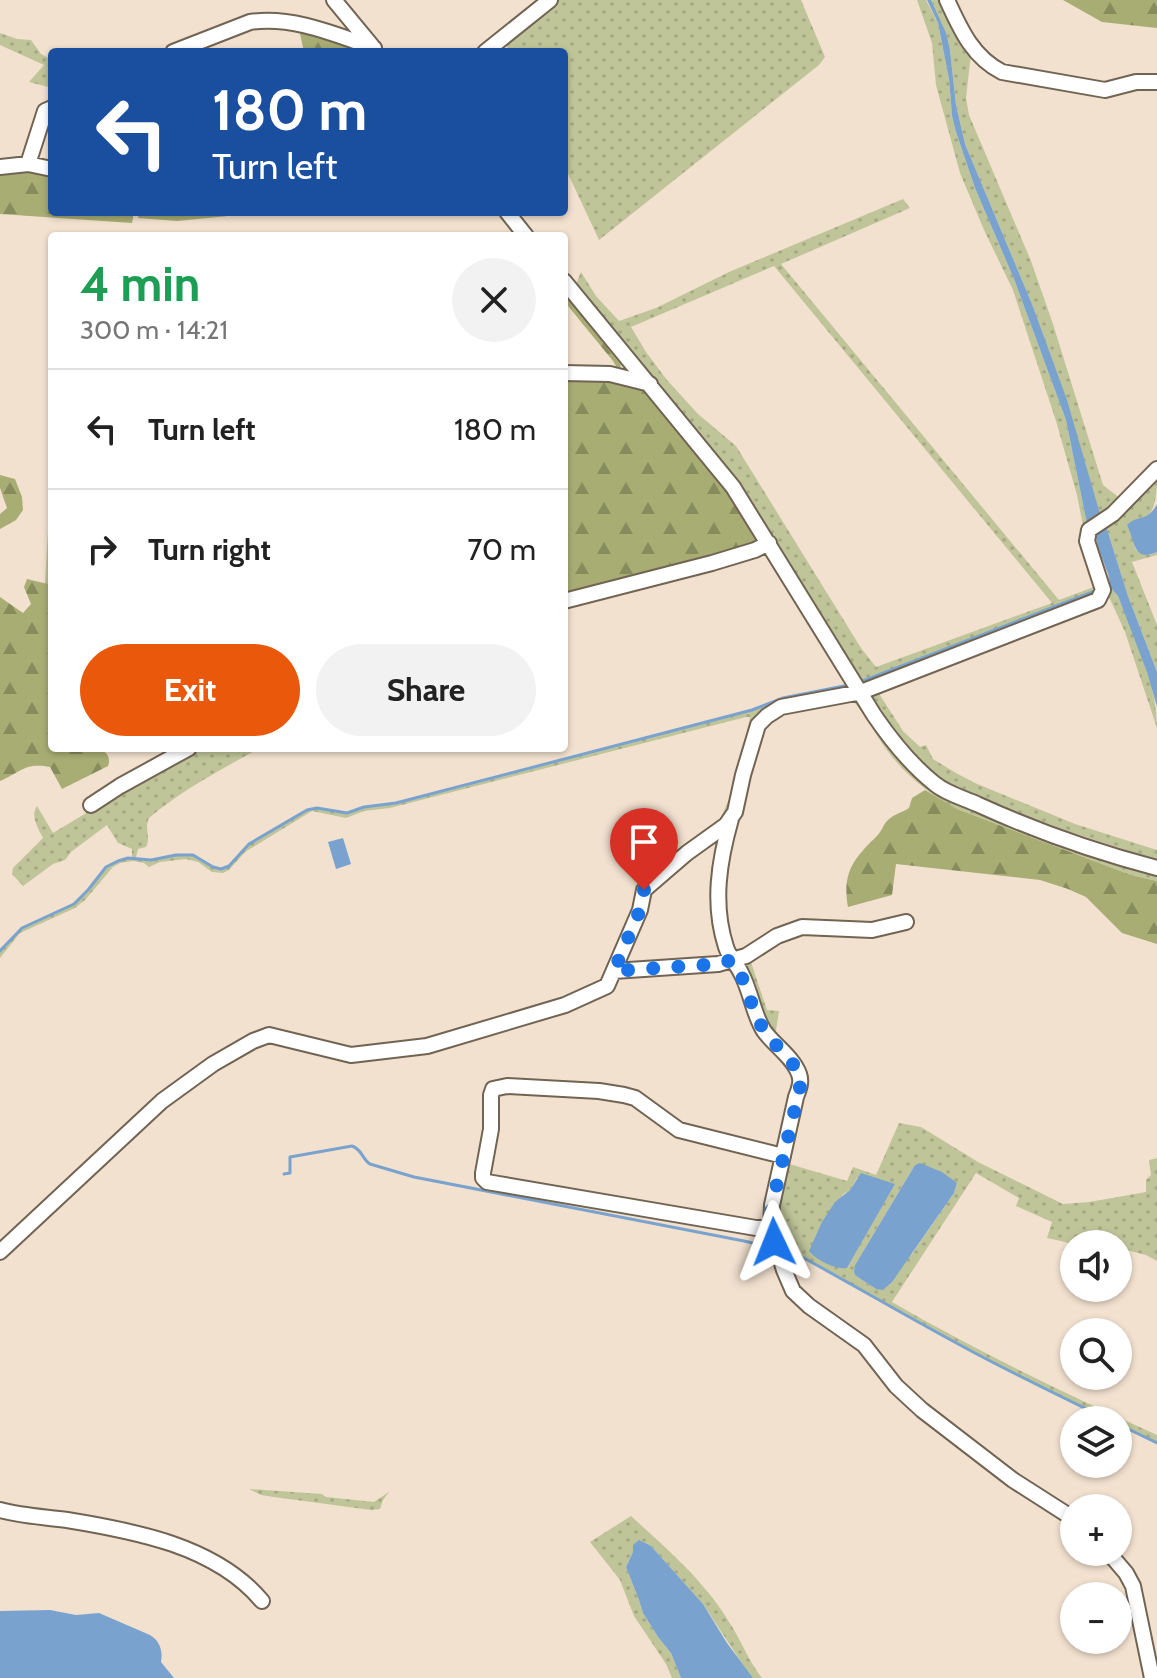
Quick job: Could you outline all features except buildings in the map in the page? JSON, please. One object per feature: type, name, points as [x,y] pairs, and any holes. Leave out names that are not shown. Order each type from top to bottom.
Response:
[{"type":"street","points":[[334,0],[373,48]]},
{"type":"street","points":[[490,48],[550,0]]},
{"type":"street","points":[[947,0],[962,33],[973,48],[988,65],[1002,72],[1105,90],[1136,82],[1157,82]]},
{"type":"street","points":[[183,48],[250,22],[263,20],[317,28],[370,48]]},
{"type":"street","points":[[28,164],[48,110]]},
{"type":"street","points":[[0,167],[28,164],[48,168]]},
{"type":"street","points":[[510,216],[523,232]]},
{"type":"street","points":[[568,286],[733,487],[897,747],[935,784],[948,792],[1027,826],[1157,868]]},
{"type":"street","points":[[568,373],[610,374],[650,384]]},
{"type":"street","points":[[0,1252],[162,1101],[213,1064],[253,1041],[269,1035],[351,1055],[427,1046],[565,1005],[607,986],[640,910],[644,890],[726,825],[735,812],[758,725],[767,716],[781,707],[861,692],[1098,600],[1103,590],[1087,541],[1089,530],[1113,514],[1157,469]]},
{"type":"street","points":[[568,600],[712,563],[769,543]]},
{"type":"street","points":[[91,805],[182,752]]},
{"type":"street","points":[[732,817],[718,884],[717,906],[726,949],[742,974],[761,1027],[800,1074],[801,1083],[772,1205],[771,1228],[788,1282],[801,1299],[864,1345],[896,1386],[922,1410],[1013,1480],[1060,1510]]},
{"type":"street","points":[[614,971],[718,964],[746,956],[777,936],[802,927],[872,930],[906,922]]},
{"type":"street","points":[[771,1228],[487,1182],[483,1173],[491,1129],[491,1095],[493,1089],[507,1086],[624,1095],[635,1098],[679,1130],[783,1156]]},
{"type":"street","points":[[0,1510],[94,1525],[163,1541],[227,1570],[251,1588],[262,1601]]},
{"type":"street","points":[[1120,1566],[1133,1586],[1152,1678]]},
{"type":"green space","points":[[554,0],[801,0],[825,57],[819,65],[599,240],[568,174],[568,48],[508,48],[505,43]]},
{"type":"green space","points":[[917,0],[926,0],[938,23],[956,132],[1066,420],[1087,524],[1084,531],[1056,421],[1013,290],[960,173],[936,85],[932,43]]},
{"type":"green space","points":[[931,0],[945,0],[971,54],[966,98],[969,115],[1031,261],[1103,485],[1121,499],[1101,517],[1032,304],[965,144],[956,105],[950,50]]},
{"type":"green space","points":[[1063,0],[1157,0],[1157,28],[1102,22]]},
{"type":"green space","points":[[299,29],[356,48],[303,48]]},
{"type":"green space","points":[[0,33],[31,40],[41,54],[48,58],[48,87],[29,82],[44,65],[0,45]]},
{"type":"green space","points":[[0,171],[48,173],[48,216],[133,216],[132,223],[0,214]]},
{"type":"green space","points":[[903,199],[910,208],[781,264],[1059,600],[1099,585],[1092,597],[866,686],[750,501],[576,284],[581,272],[596,296],[619,321],[656,308],[729,272]],"holes":[[[774,266],[1052,603],[876,667],[861,648],[736,446],[698,414],[667,380],[631,327]]]},
{"type":"green space","points":[[138,216],[228,216],[177,221]]},
{"type":"green space","points":[[568,299],[621,365],[619,371],[568,306]]},
{"type":"green space","points":[[568,377],[615,378],[645,386],[731,490],[758,540],[749,546],[568,592]]},
{"type":"green space","points":[[1157,474],[1156,498],[1150,514],[1128,525],[1136,550],[1150,555],[1157,552],[1157,555],[1132,562],[1157,625],[1157,672],[1106,526]]},
{"type":"green space","points":[[0,475],[15,479],[23,510],[16,520],[0,529],[0,514],[7,508],[0,488]]},
{"type":"green space","points":[[48,532],[48,584],[45,584]]},
{"type":"green space","points":[[1095,532],[1107,575],[1149,677],[1157,728],[1125,632],[1110,599],[1105,596],[1091,538]]},
{"type":"green space","points":[[764,552],[769,553],[854,687],[769,711],[727,818],[636,891],[719,822],[739,771],[750,717],[390,808],[364,811],[346,818],[312,811],[245,852],[223,873],[212,872],[198,862],[186,859],[160,862],[149,867],[133,861],[120,863],[75,908],[20,933],[0,958],[0,952],[22,928],[74,904],[89,891],[106,868],[118,862],[193,856],[221,870],[250,844],[307,810],[317,808],[347,814],[364,808],[397,804],[752,711],[784,698],[849,686]]},
{"type":"green space","points":[[27,579],[48,584],[48,752],[103,752],[109,758],[108,766],[62,789],[50,767],[24,769],[0,781],[0,597],[23,613],[31,604],[24,587]]},
{"type":"green space","points":[[878,692],[903,731],[920,747],[926,745],[933,759],[956,773],[1075,824],[1157,850],[1157,860],[1030,819],[939,778],[902,741],[871,694]]},
{"type":"green space","points":[[850,698],[858,701],[924,781],[1157,874],[1157,881],[1131,875],[957,809],[918,784],[901,767]]},
{"type":"green space","points":[[191,752],[253,752],[189,789],[149,818],[146,847],[138,849],[136,857],[132,857],[132,849],[118,843],[107,825],[65,860],[53,864],[23,886],[12,874],[13,868],[43,838],[35,818],[37,806],[53,833]]},
{"type":"green space","points":[[925,790],[957,809],[1131,875],[1157,881],[1157,944],[1122,933],[1086,897],[1040,880],[896,864],[892,895],[848,907],[847,885],[851,867],[887,821],[909,808],[912,798]]},
{"type":"green space","points":[[750,959],[767,1010],[779,1011],[775,1037],[765,1022],[740,963]]},
{"type":"green space","points":[[899,1123],[921,1127],[978,1162],[1063,1204],[1146,1192],[1146,1180],[1151,1175],[1149,1160],[1157,1158],[1157,1261],[1132,1252],[1132,1230],[1060,1230],[1060,1241],[1047,1238],[1052,1222],[1016,1206],[1019,1198],[976,1173],[892,1302],[1023,1372],[1095,1406],[1083,1406],[1031,1381],[791,1250],[782,1249],[776,1216],[786,1163],[847,1181],[853,1167],[876,1175]],"holes":[[[915,1165],[957,1183],[954,1193],[912,1254],[876,1289],[856,1276],[855,1265]],[[857,1178],[894,1185],[847,1268],[842,1195],[850,1190]]]},
{"type":"green space","points":[[1132,1423],[1157,1435],[1157,1442],[1132,1430]]},
{"type":"green space","points":[[249,1489],[322,1494],[374,1502],[389,1492],[380,1509],[371,1510],[261,1495]]},
{"type":"green space","points":[[631,1516],[710,1594],[762,1678],[753,1678],[747,1671],[703,1604],[651,1546],[633,1552],[626,1567],[643,1613],[671,1653],[681,1678],[672,1678],[634,1616],[620,1580],[590,1542]]},
{"type":"water","points":[[927,0],[931,0],[946,33],[965,144],[1032,304],[1067,400],[1101,517],[1087,524],[1066,420],[956,132],[938,23]]},
{"type":"water","points":[[1157,504],[1157,552],[1144,555],[1136,549],[1127,525],[1150,514]]},
{"type":"water","points":[[1106,526],[1157,672],[1157,707],[1147,672],[1118,596],[1111,588],[1098,547],[1095,532]]},
{"type":"water","points":[[343,838],[351,864],[336,869],[328,842]]},
{"type":"water","points":[[920,1163],[942,1172],[957,1183],[954,1193],[892,1282],[883,1290],[876,1289],[856,1276],[855,1265],[915,1165]]},
{"type":"water","points":[[861,1173],[895,1184],[847,1268],[837,1267],[821,1261],[809,1251],[835,1202],[850,1190]]},
{"type":"water","points":[[639,1540],[651,1546],[703,1604],[753,1678],[681,1678],[671,1653],[643,1613],[626,1567],[633,1545]]},
{"type":"water","points":[[50,1610],[76,1615],[99,1613],[150,1635],[160,1647],[161,1662],[174,1678],[0,1678],[0,1611]]},
{"type":"waterway","points":[[863,681],[1095,591]]},
{"type":"waterway","points":[[0,951],[22,928],[74,904],[106,867],[118,861],[193,855],[221,869],[229,866],[249,844],[307,810],[317,808],[347,813],[364,807],[396,803],[752,710],[783,698],[849,685]]},
{"type":"waterway","points":[[284,1174],[290,1173],[290,1157],[352,1146],[370,1164],[414,1177],[773,1248]]},
{"type":"waterway","points":[[785,1251],[791,1251],[973,1352],[1081,1406]]},
{"type":"waterway","points":[[1132,1431],[1157,1443]]},
{"type":"route","points":[[644,890],[640,910],[614,971],[718,964],[732,960],[742,974],[761,1027],[800,1074],[801,1083],[772,1205],[774,1242]]}]
